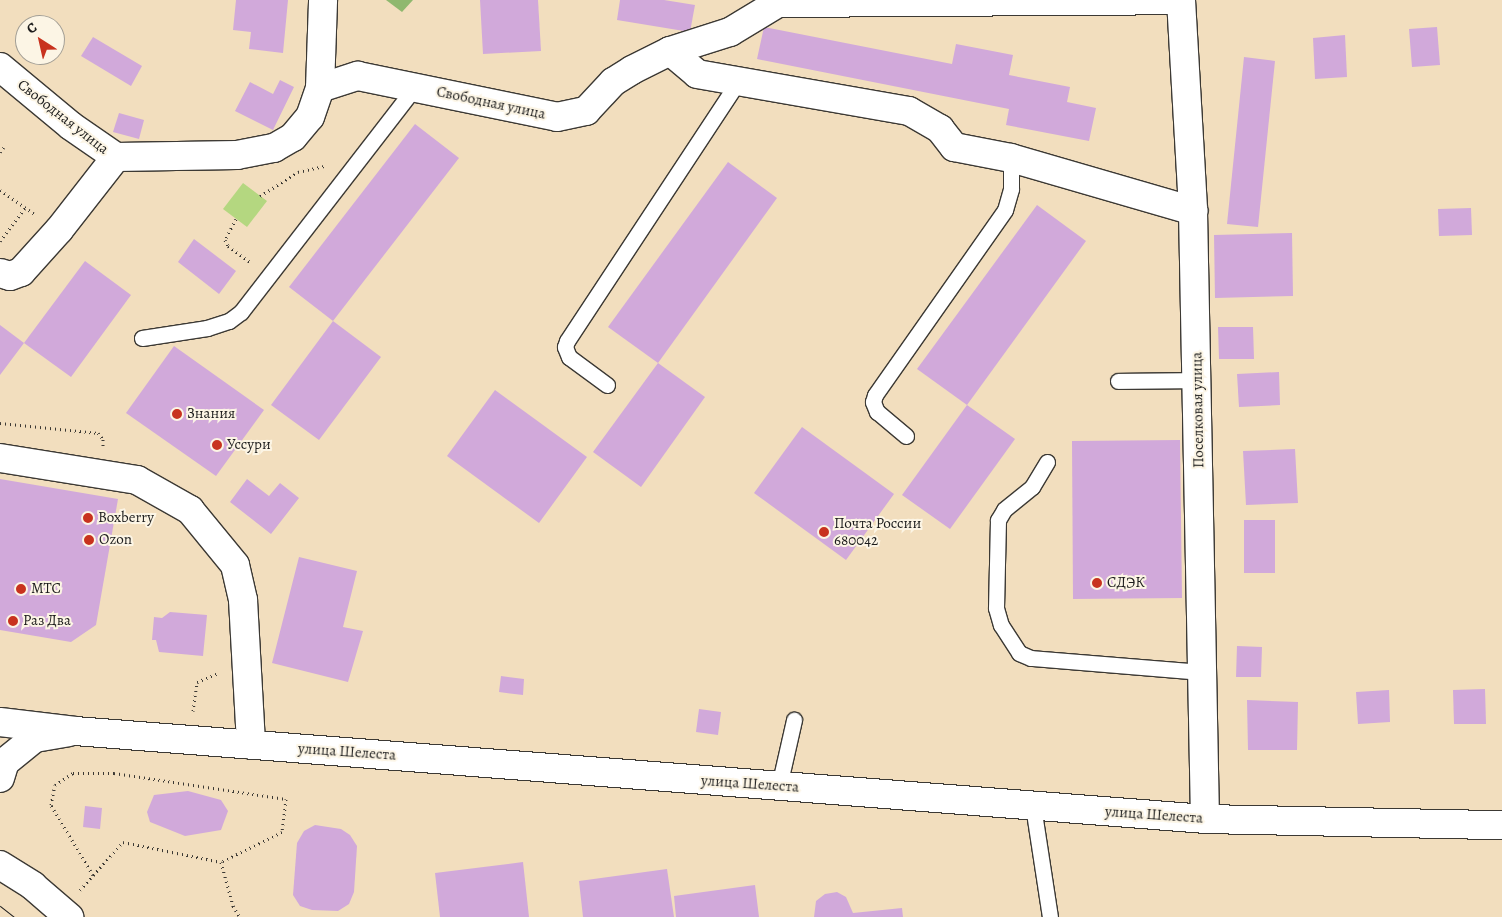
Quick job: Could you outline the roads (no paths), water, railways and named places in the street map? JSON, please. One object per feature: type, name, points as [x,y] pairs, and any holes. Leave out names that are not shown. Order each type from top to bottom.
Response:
[{"type":"street","points":[[320,88],[323,0]]},
{"type":"street","name":"Свободная улица","points":[[0,67],[78,132],[116,157],[237,155],[274,148],[293,137],[310,117],[320,88],[358,76],[415,86],[558,117],[586,110],[613,82],[670,51],[730,32],[778,2],[1168,0]]},
{"type":"street","name":"Поселковая улица","points":[[1181,0],[1193,211],[1198,380],[1205,819]]},
{"type":"street","points":[[670,51],[697,74],[740,79],[909,111],[940,128],[954,147],[1011,158],[1193,211]]},
{"type":"street","points":[[0,273],[10,276],[21,272],[60,230],[116,157]]},
{"type":"street","points":[[0,458],[137,480],[190,510],[235,565],[243,600],[251,745]]},
{"type":"street","name":"улица Шелеста","points":[[0,722],[75,731],[1205,819],[1502,824]]},
{"type":"street","points":[[0,778],[5,762],[35,738],[75,731]]},
{"type":"street","points":[[0,845],[33,886]]},
{"type":"street","points":[[0,865],[33,886],[69,917]]},
{"type":"lane","points":[[606,385],[569,357],[565,347],[567,341],[740,79]]},
{"type":"lane","points":[[142,338],[207,328],[229,321],[241,312],[415,86]]},
{"type":"lane","points":[[906,436],[877,412],[873,402],[875,396],[1005,210],[1011,189],[1011,158]]},
{"type":"lane","points":[[1118,381],[1198,380]]},
{"type":"lane","points":[[1047,462],[1032,487],[1004,510],[998,520],[996,608],[1001,626],[1019,653],[1031,658],[1203,672]]},
{"type":"lane","points":[[779,786],[794,720]]},
{"type":"lane","points":[[1033,806],[1050,917]]},
{"type":"tram line","points":[[0,906],[14,917]]},
{"type":"place","name":"Знания","points":[[177,414]]},
{"type":"place","name":"Уссури","points":[[217,445]]},
{"type":"place","name":"Boxberry","points":[[88,518]]},
{"type":"place","name":"Почта России 680042","points":[[824,532]]},
{"type":"place","name":"Ozon","points":[[89,540]]},
{"type":"place","name":"СДЭК","points":[[1097,583]]},
{"type":"place","name":"МТС","points":[[21,589]]},
{"type":"place","name":"Раз Два","points":[[13,621]]}]
